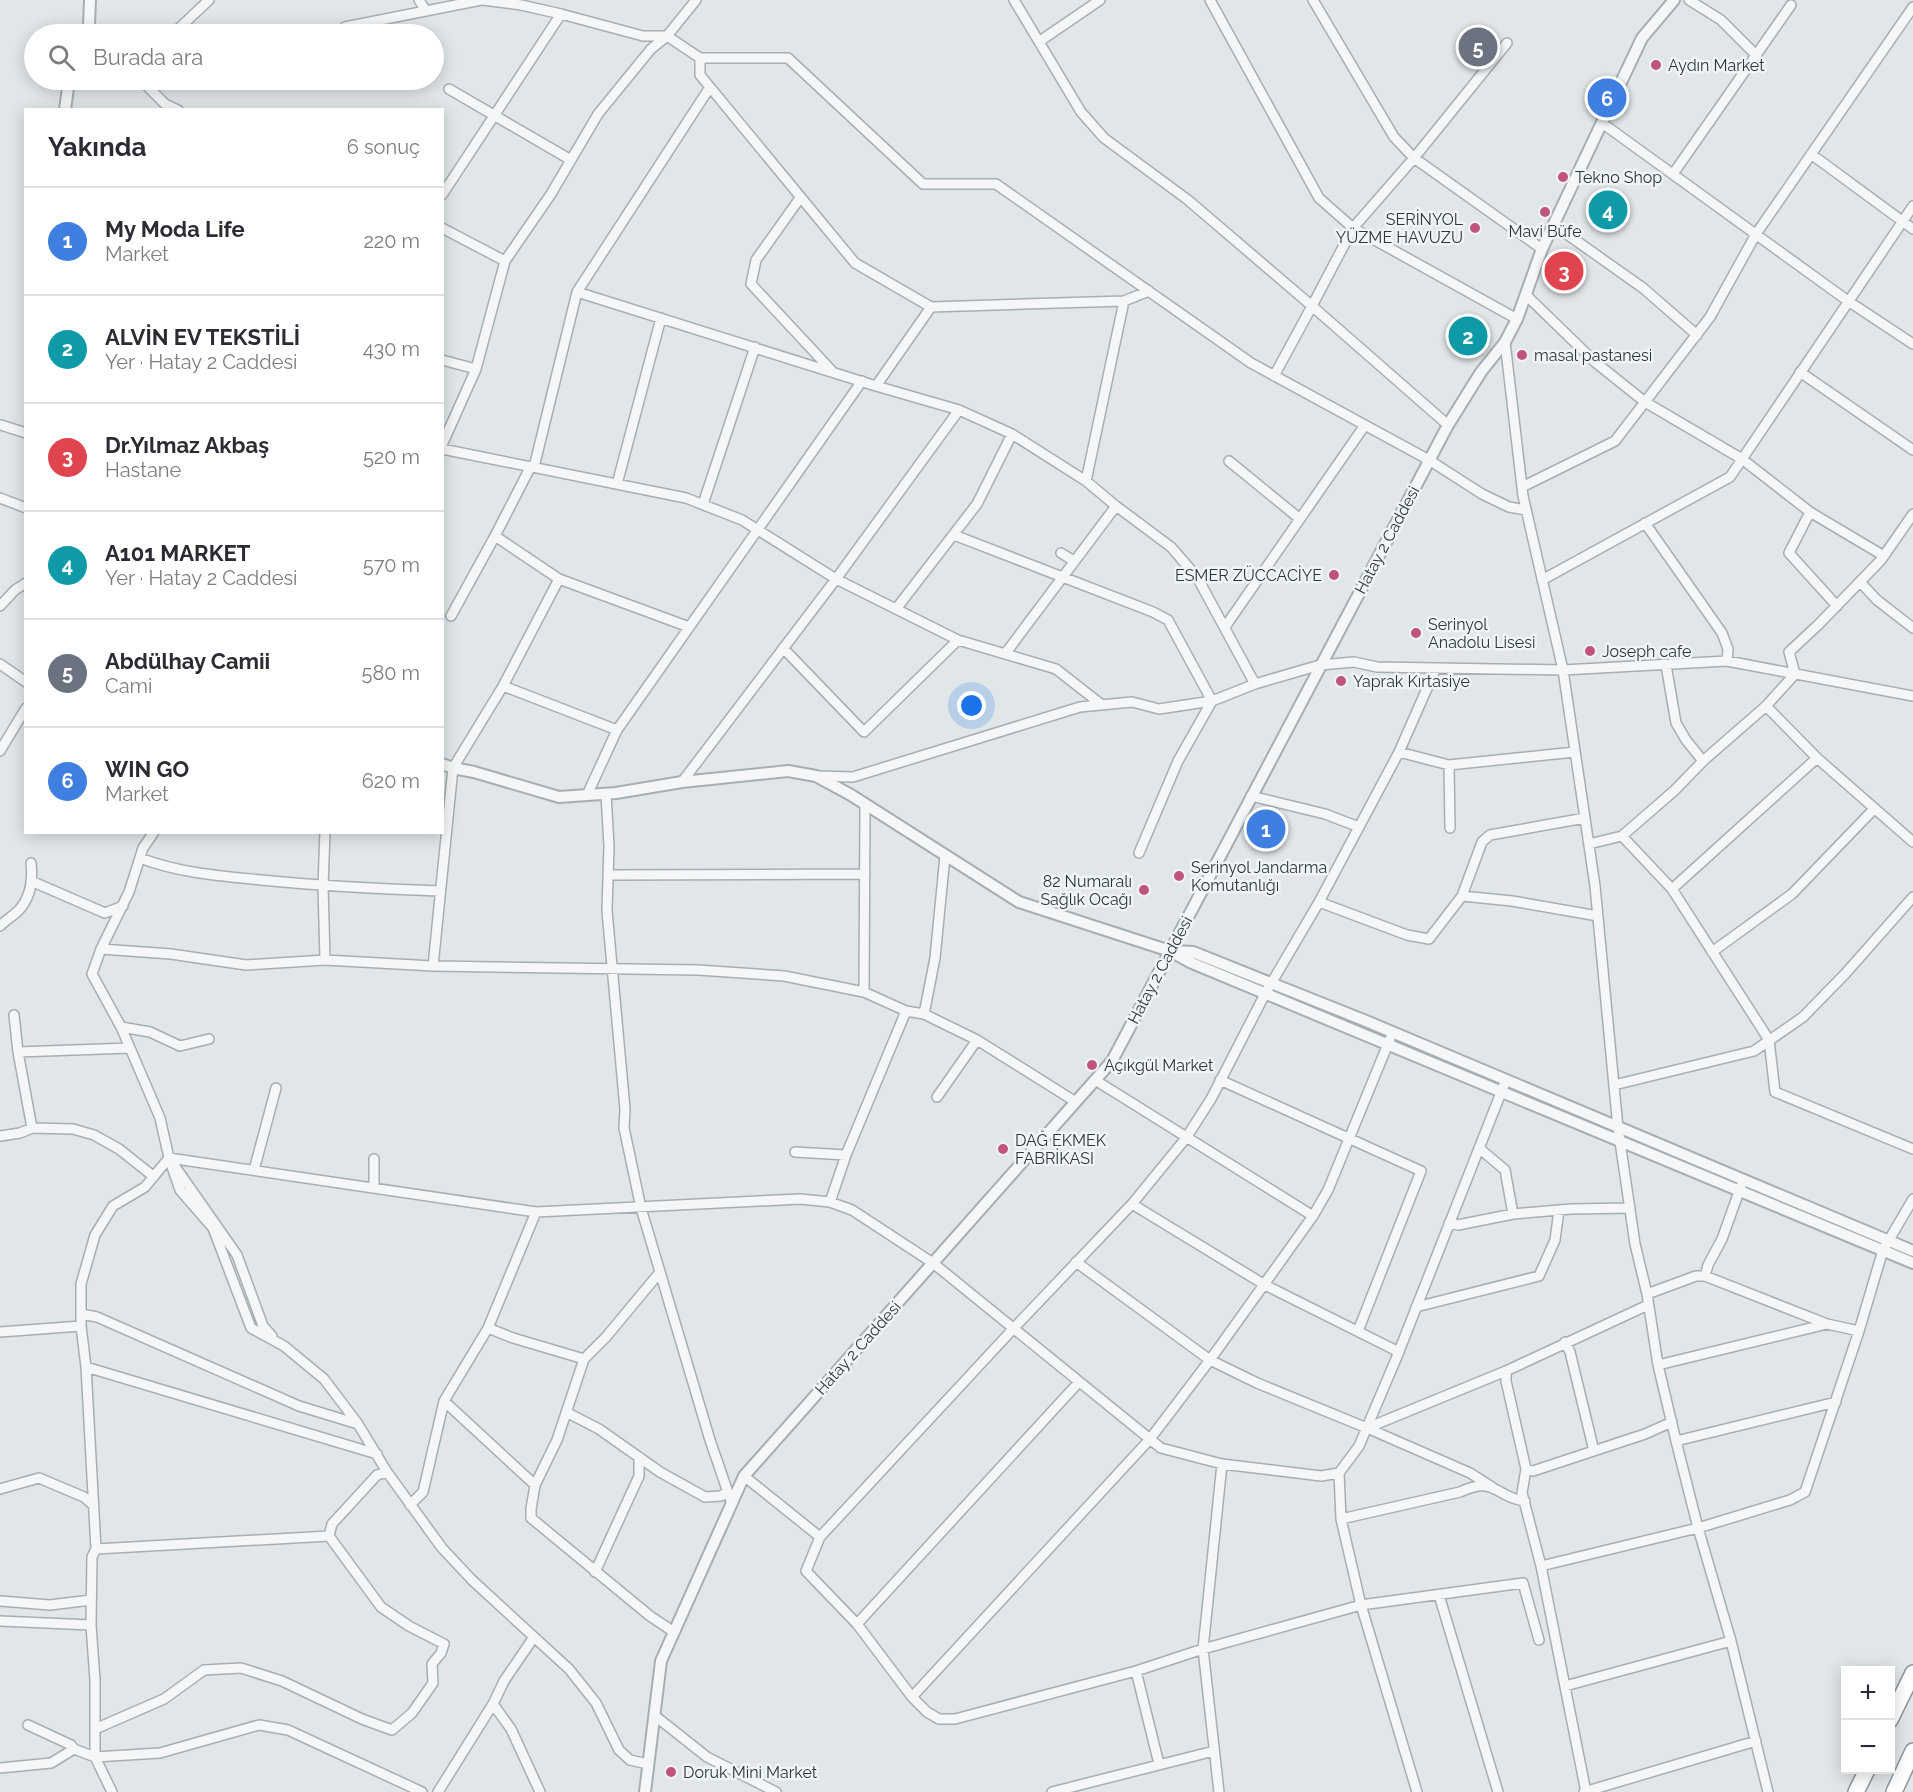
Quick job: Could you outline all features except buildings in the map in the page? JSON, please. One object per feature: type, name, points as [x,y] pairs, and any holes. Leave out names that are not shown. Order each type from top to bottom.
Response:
[{"type":"highway","points":[[1895,1710],[1913,1673]]},
{"type":"highway","points":[[1894,1792],[1913,1751]]},
{"type":"highway","points":[[1856,1792],[1865,1774]]},
{"type":"street","points":[[90,0],[90,24]]},
{"type":"street","points":[[184,24],[209,0]]},
{"type":"street","points":[[419,0],[426,11]]},
{"type":"street","points":[[360,24],[482,0],[521,5],[643,36],[667,36],[700,58],[788,58],[923,184],[996,184],[1251,363],[1430,460],[1482,494],[1509,507],[1526,510]]},
{"type":"street","points":[[444,442],[476,369],[504,261],[551,194],[598,114],[651,49],[667,36],[696,0]]},
{"type":"street","points":[[1014,0],[1081,112],[1104,138],[1188,200],[1448,425]]},
{"type":"street","points":[[1040,41],[1100,0]]},
{"type":"street","points":[[1210,0],[1319,198],[1353,228],[1517,319]]},
{"type":"street","points":[[1313,0],[1394,137],[1414,158],[1542,249]]},
{"type":"street","name":"Hatay 2 Caddesi","points":[[645,1792],[661,1661],[744,1476],[1112,1060],[1448,425],[1481,372],[1505,342],[1517,319],[1542,249],[1642,38],[1674,0]]},
{"type":"street","points":[[1689,0],[1721,20],[1756,55]]},
{"type":"street","points":[[1672,174],[1791,5]]},
{"type":"street","points":[[1522,487],[1615,441],[1710,317],[1756,234],[1913,7]]},
{"type":"street","points":[[444,192],[561,14]]},
{"type":"street","points":[[1274,376],[1353,228],[1414,158],[1507,43]]},
{"type":"street","points":[[700,58],[700,75],[855,263],[931,306],[1124,301],[1149,291]]},
{"type":"street","points":[[451,616],[533,467],[577,292],[710,87]]},
{"type":"street","points":[[449,89],[571,160]]},
{"type":"street","points":[[65,108],[68,90]]},
{"type":"street","points":[[151,90],[165,104],[174,108]]},
{"type":"street","points":[[1602,123],[1848,301],[1913,344]]},
{"type":"street","points":[[1811,154],[1913,229]]},
{"type":"street","points":[[800,198],[756,260],[751,284],[832,371]]},
{"type":"street","points":[[1542,580],[1730,477],[1913,206]]},
{"type":"street","points":[[1554,225],[1643,288],[1697,335]]},
{"type":"street","points":[[444,229],[504,261]]},
{"type":"street","points":[[577,292],[959,410],[1012,434],[1086,481],[1171,546],[1197,577],[1255,684]]},
{"type":"street","points":[[1526,295],[1595,362],[1645,402],[1742,459],[1810,512],[1884,556]]},
{"type":"street","points":[[1086,481],[1124,301]]},
{"type":"street","points":[[876,386],[931,306]]},
{"type":"street","points":[[617,484],[661,318]]},
{"type":"street","points":[[1505,342],[1522,487],[1563,670],[1589,844],[1618,1128],[1622,1142],[1635,1244],[1647,1294],[1658,1365],[1676,1441],[1698,1528],[1731,1641],[1768,1792]]},
{"type":"street","points":[[703,504],[755,347]]},
{"type":"street","points":[[444,361],[476,369]]},
{"type":"street","points":[[1800,372],[1913,450]]},
{"type":"street","points":[[587,795],[617,730],[862,381]]},
{"type":"street","points":[[682,782],[836,579],[959,410]]},
{"type":"street","points":[[1,425],[24,432]]},
{"type":"street","points":[[1225,627],[1365,425]]},
{"type":"street","points":[[896,609],[977,504],[1012,434]]},
{"type":"street","points":[[444,447],[686,498],[703,504],[742,520],[836,579],[958,640],[1056,669],[1102,705]]},
{"type":"street","points":[[1229,461],[1300,519]]},
{"type":"street","points":[[0,498],[24,507]]},
{"type":"street","points":[[1005,654],[1116,506]]},
{"type":"street","points":[[1810,512],[1789,553],[1837,606]]},
{"type":"street","points":[[1795,674],[1790,652],[1861,583],[1884,556],[1913,514]]},
{"type":"street","points":[[1645,523],[1722,633],[1728,649],[1727,661]]},
{"type":"street","points":[[954,535],[1153,612],[1168,620],[1212,701]]},
{"type":"street","points":[[495,536],[559,579],[689,627]]},
{"type":"street","points":[[1061,553],[1074,561]]},
{"type":"street","points":[[433,966],[453,768],[503,686],[559,579]]},
{"type":"street","points":[[1861,583],[1877,600],[1913,628]]},
{"type":"street","points":[[0,606],[24,584]]},
{"type":"street","points":[[783,648],[864,732],[958,640]]},
{"type":"street","points":[[444,765],[559,797],[606,794],[682,782],[788,771],[816,776],[854,777],[1080,707],[1132,702],[1159,709],[1212,701],[1255,684],[1320,665],[1354,662],[1377,667],[1563,670],[1727,661],[1913,696]]},
{"type":"street","points":[[0,664],[24,681]]},
{"type":"street","points":[[1666,665],[1676,723],[1703,761]]},
{"type":"street","points":[[1436,668],[1399,752],[1320,902],[1268,989],[1221,1080],[1186,1138],[1132,1204],[820,1537],[806,1571],[857,1624],[912,1697],[932,1716],[947,1720],[1136,1671],[1203,1649],[1361,1605],[1523,1583],[1539,1640]]},
{"type":"street","points":[[1589,844],[1622,836],[1766,706],[1795,674]]},
{"type":"street","points":[[503,686],[617,730]]},
{"type":"street","points":[[1138,853],[1178,761],[1212,701]]},
{"type":"street","points":[[1766,706],[1817,758],[1913,842]]},
{"type":"street","points":[[0,751],[24,711]]},
{"type":"street","points":[[1399,752],[1449,765],[1575,752]]},
{"type":"street","points":[[1672,889],[1817,758]]},
{"type":"street","points":[[1449,765],[1450,828]]},
{"type":"street","points":[[816,776],[865,804],[1019,902],[1170,951],[1193,952],[1388,1045],[1501,1092],[1885,1245],[1913,1251]]},
{"type":"street","points":[[606,794],[609,846],[607,911],[624,1128],[641,1208],[732,1504]]},
{"type":"street","points":[[1251,796],[1325,814],[1359,826]]},
{"type":"street","points":[[864,992],[865,804]]},
{"type":"street","points":[[1713,952],[1792,894],[1874,809]]},
{"type":"street","points":[[1320,902],[1407,935],[1429,939],[1462,896],[1482,842],[1490,835],[1585,818]]},
{"type":"street","points":[[153,834],[143,848],[123,906],[101,949],[92,974],[121,1027],[160,1118],[169,1158],[180,1190],[213,1228],[251,1328],[284,1346],[324,1379],[358,1424]]},
{"type":"street","points":[[325,834],[323,886],[325,960]]},
{"type":"street","points":[[1622,836],[1672,889],[1769,1040],[1775,1092],[1913,1149]]},
{"type":"street","points":[[924,1014],[935,958],[945,856]]},
{"type":"street","points":[[140,858],[166,868],[231,877],[323,886],[440,891]]},
{"type":"street","points":[[1,923],[20,909],[30,892],[31,863]]},
{"type":"street","points":[[608,875],[865,874]]},
{"type":"street","points":[[31,881],[105,913],[123,906]]},
{"type":"street","points":[[1462,896],[1512,901],[1598,916]]},
{"type":"street","points":[[1614,1085],[1754,1051],[1803,1017],[1845,974],[1913,897]]},
{"type":"street","points":[[101,949],[171,954],[246,965],[325,960],[433,966],[698,970],[784,976],[864,992],[906,1011],[924,1014],[977,1040],[1076,1102]]},
{"type":"street","points":[[1268,989],[1392,1032],[1618,1128],[1741,1186]]},
{"type":"street","points":[[830,1202],[846,1155],[906,1011]]},
{"type":"street","points":[[14,1015],[18,1052],[32,1128]]},
{"type":"street","points":[[121,1027],[150,1032],[180,1046],[209,1039]]},
{"type":"street","points":[[912,1697],[1150,1439],[1210,1360],[1313,1216],[1328,1190],[1392,1032]]},
{"type":"street","points":[[937,1097],[977,1040]]},
{"type":"street","points":[[18,1052],[130,1048]]},
{"type":"street","points":[[1095,1080],[1313,1216]]},
{"type":"street","points":[[1221,1080],[1421,1171],[1358,1331]]},
{"type":"street","points":[[1417,1792],[1361,1605],[1341,1519],[1339,1473],[1359,1446],[1367,1428],[1506,1080]]},
{"type":"street","points":[[254,1170],[276,1088]]},
{"type":"street","points":[[0,1136],[20,1133],[32,1128],[73,1129],[94,1135],[119,1149],[153,1176]]},
{"type":"street","points":[[1479,1148],[1505,1170],[1513,1214]]},
{"type":"street","points":[[795,1152],[846,1155]]},
{"type":"street","points":[[169,1158],[536,1212],[800,1199],[830,1202],[852,1210],[933,1263],[1161,1448],[1222,1464],[1321,1476],[1339,1473]]},
{"type":"street","points":[[114,1792],[95,1757],[95,1680],[90,1625],[92,1557],[96,1549],[86,1367],[81,1326],[81,1284],[95,1235],[113,1206],[145,1187],[169,1158]]},
{"type":"street","points":[[169,1158],[237,1255],[263,1326],[274,1338],[322,1372],[358,1424],[387,1472],[442,1548],[569,1669],[596,1703],[619,1750],[630,1760],[648,1764]]},
{"type":"street","points":[[374,1159],[374,1188]]},
{"type":"street","points":[[1705,1276],[1708,1265],[1722,1239],[1741,1186]]},
{"type":"street","points":[[1541,1566],[1698,1528],[1790,1500],[1805,1492],[1885,1245],[1913,1199]]},
{"type":"street","points":[[1132,1204],[1264,1285],[1399,1352]]},
{"type":"street","points":[[1449,1223],[1458,1225],[1513,1214],[1559,1210],[1630,1208]]},
{"type":"street","points":[[1416,1307],[1539,1276],[1555,1240],[1559,1210]]},
{"type":"street","points":[[410,1505],[423,1492],[444,1401],[488,1328],[536,1212]]},
{"type":"street","points":[[1885,1245],[1913,1263]]},
{"type":"street","points":[[1076,1262],[1210,1360],[1257,1383],[1470,1473],[1517,1501],[1524,1502]]},
{"type":"street","points":[[660,1272],[606,1337],[584,1359],[551,1455],[535,1485],[531,1518],[650,1616],[674,1632]]},
{"type":"street","points":[[1647,1294],[1696,1276],[1705,1276],[1827,1324],[1859,1331]]},
{"type":"street","points":[[1367,1428],[1506,1371],[1648,1305]]},
{"type":"street","points":[[81,1314],[97,1317],[299,1406],[358,1424]]},
{"type":"street","points":[[1658,1365],[1827,1324]]},
{"type":"street","points":[[0,1332],[81,1326]]},
{"type":"street","points":[[488,1328],[513,1338],[584,1359]]},
{"type":"street","points":[[1565,1342],[1570,1352],[1594,1451]]},
{"type":"street","points":[[86,1367],[377,1454]]},
{"type":"street","points":[[1506,1371],[1526,1470],[1522,1493],[1541,1566],[1585,1792],[1756,1741]]},
{"type":"street","points":[[857,1624],[1079,1382]]},
{"type":"street","points":[[444,1401],[535,1485]]},
{"type":"street","points":[[1676,1441],[1836,1402]]},
{"type":"street","points":[[566,1412],[599,1429],[639,1457],[705,1497],[721,1496],[727,1492]]},
{"type":"street","points":[[1526,1470],[1533,1471],[1594,1451],[1645,1434],[1672,1422]]},
{"type":"street","points":[[595,1572],[639,1476],[639,1457]]},
{"type":"street","points":[[1218,1792],[1203,1649],[1222,1464]]},
{"type":"street","points":[[329,1536],[332,1524],[378,1474],[387,1472]]},
{"type":"street","points":[[744,1476],[820,1537]]},
{"type":"street","points":[[0,1489],[39,1478],[84,1497],[93,1505]]},
{"type":"street","points":[[1341,1519],[1460,1492],[1476,1484],[1492,1487]]},
{"type":"street","points":[[96,1549],[329,1536]]},
{"type":"street","points":[[95,1729],[164,1699],[204,1670],[241,1668],[282,1681],[362,1719],[392,1730],[412,1713],[433,1683],[432,1664],[441,1653],[444,1644],[409,1626],[381,1607],[329,1536]]},
{"type":"street","points":[[1439,1595],[1497,1792]]},
{"type":"street","points":[[0,1601],[50,1605],[91,1600]]},
{"type":"street","points":[[0,1621],[90,1625]]},
{"type":"street","points":[[438,1792],[493,1704],[504,1681],[534,1636]]},
{"type":"street","points":[[1565,1686],[1731,1641]]},
{"type":"street","points":[[1136,1671],[1159,1764]]},
{"type":"street","points":[[493,1704],[511,1729],[540,1792]]},
{"type":"street","points":[[654,1715],[707,1757],[776,1792]]},
{"type":"street","points":[[28,1725],[74,1749],[95,1757],[160,1753],[259,1725],[288,1730],[422,1792]]},
{"type":"street","points":[[0,1768],[51,1763],[74,1749]]},
{"type":"street","points":[[1052,1792],[1214,1751]]},
{"type":"place","name":"Abdülhay Camii","points":[[1478,47]]},
{"type":"place","name":"Aydın Market","points":[[1656,65]]},
{"type":"place","name":"WIN GO","points":[[1607,98]]},
{"type":"place","name":"Tekno Shop","points":[[1563,177]]},
{"type":"place","name":"A101 MARKET","points":[[1608,210]]},
{"type":"place","name":"Mavi Büfe","points":[[1545,212]]},
{"type":"place","name":"SERİNYOL YÜZME HAVUZU","points":[[1475,228]]},
{"type":"place","name":"Dr.Yılmaz Akbaş","points":[[1564,271]]},
{"type":"place","name":"ALVİN EV TEKSTİLİ","points":[[1468,336]]},
{"type":"place","name":"masal pastanesi","points":[[1522,355]]},
{"type":"place","name":"ESMER ZÜCCACİYE","points":[[1334,575]]},
{"type":"place","name":"Serinyol Anadolu Lisesi","points":[[1416,633]]},
{"type":"place","name":"Joseph cafe","points":[[1590,651]]},
{"type":"place","name":"Yaprak Kırtasiye","points":[[1341,681]]},
{"type":"place","name":"My Moda Life","points":[[1266,829]]},
{"type":"place","name":"Serinyol Jandarma Komutanlığı","points":[[1179,876]]},
{"type":"place","name":"82 Numaralı Sağlık Ocağı","points":[[1144,890]]},
{"type":"place","name":"Açıkgül Market","points":[[1092,1065]]},
{"type":"place","name":"DAĞ EKMEK FABRİKASI","points":[[1003,1149]]},
{"type":"place","name":"Doruk Mini Market","points":[[671,1772]]}]
